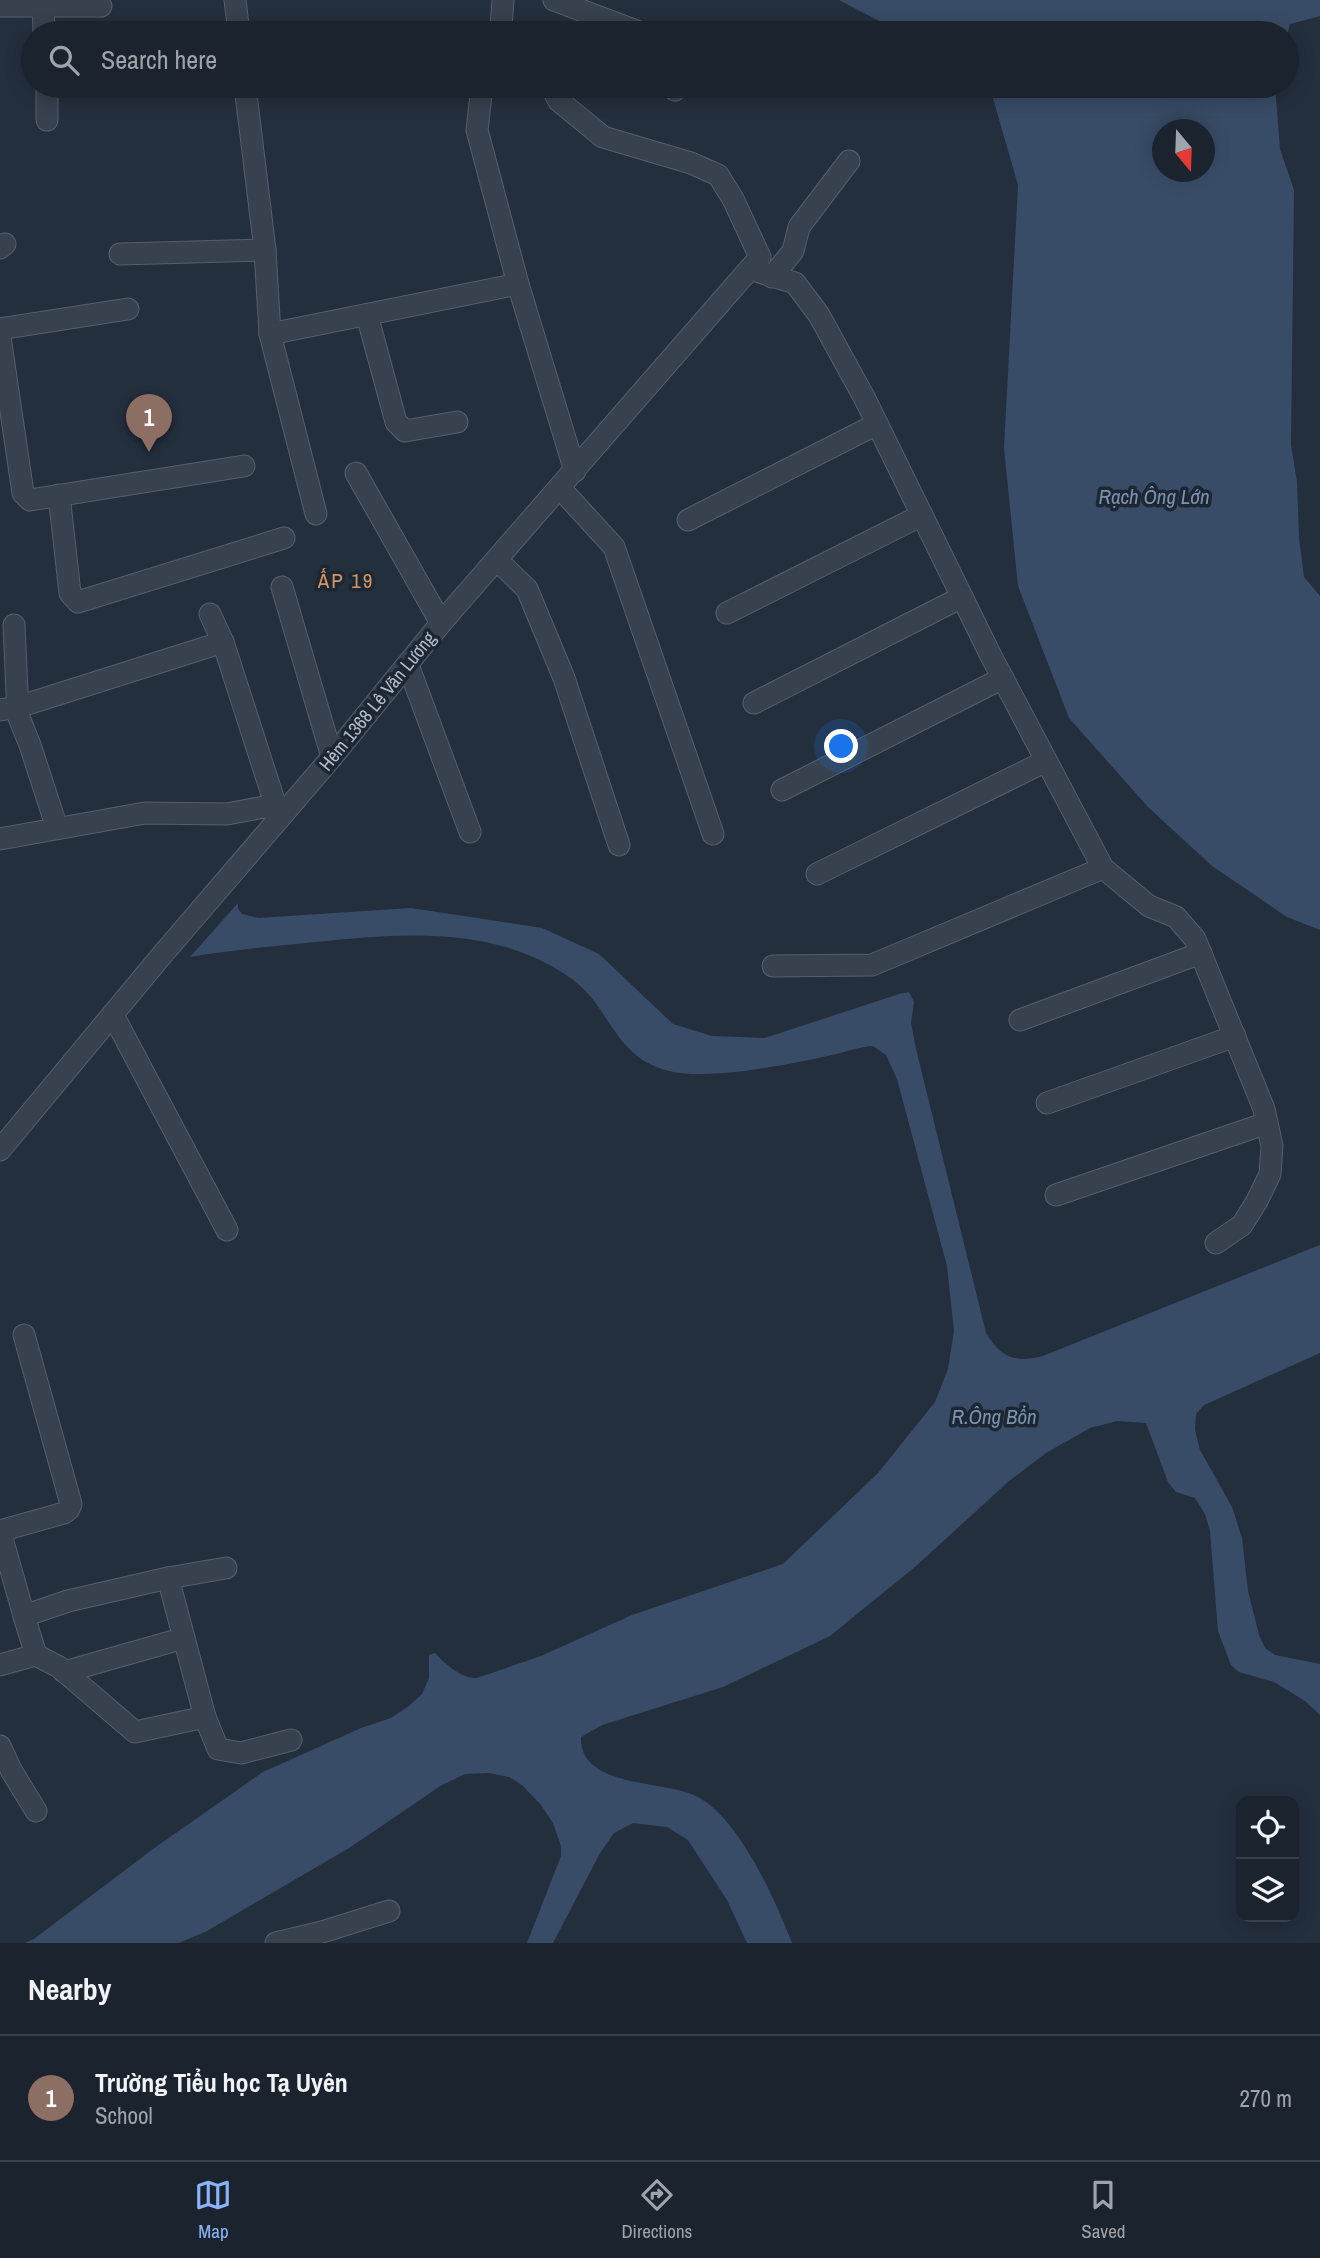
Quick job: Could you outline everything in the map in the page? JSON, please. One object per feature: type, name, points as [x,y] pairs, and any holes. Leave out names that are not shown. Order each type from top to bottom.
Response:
[{"type":"street","points":[[235,0],[238,21]]},
{"type":"street","points":[[501,21],[503,0]]},
{"type":"street","points":[[554,0],[610,21]]},
{"type":"street","points":[[0,6],[43,3],[101,6]]},
{"type":"street","points":[[43,3],[44,21]]},
{"type":"street","points":[[47,98],[47,120]]},
{"type":"street","points":[[247,98],[265,250],[270,334],[316,514]]},
{"type":"street","points":[[481,98],[477,130],[518,284],[575,471]]},
{"type":"street","points":[[558,98],[604,137],[691,163],[718,175],[751,236],[755,263],[772,277],[795,283],[819,315],[877,424],[1003,678],[1103,868],[1149,906],[1176,916],[1195,939],[1235,1036],[1267,1123],[1272,1146],[1270,1174],[1257,1201],[1242,1225],[1216,1244]]},
{"type":"street","points":[[772,277],[793,251],[799,227],[849,161]]},
{"type":"street","points":[[120,254],[265,250]]},
{"type":"street","name":"Hẻm 1368 Lê Văn Lương","points":[[0,1150],[278,812],[332,757],[441,623],[755,263]]},
{"type":"street","points":[[270,334],[518,284]]},
{"type":"street","points":[[0,329],[128,309]]},
{"type":"street","points":[[367,315],[396,422],[405,431],[457,422]]},
{"type":"street","points":[[0,337],[2,370],[23,493],[30,500],[244,466]]},
{"type":"street","points":[[688,520],[877,424]]},
{"type":"street","points":[[356,474],[441,623]]},
{"type":"street","points":[[560,488],[614,547],[713,834]]},
{"type":"street","points":[[59,495],[70,593],[78,602],[285,538]]},
{"type":"street","points":[[727,613],[922,515]]},
{"type":"street","points":[[497,560],[527,589],[564,678],[619,845]]},
{"type":"street","points":[[282,587],[332,757]]},
{"type":"street","points":[[754,703],[962,597]]},
{"type":"street","points":[[0,839],[145,813],[278,812],[223,642],[210,614]]},
{"type":"street","points":[[9,708],[15,625]]},
{"type":"street","points":[[9,708],[223,642]]},
{"type":"street","points":[[408,664],[470,832]]},
{"type":"street","points":[[782,790],[1003,678]]},
{"type":"street","points":[[9,708],[18,715],[57,828]]},
{"type":"street","points":[[817,874],[1046,761]]},
{"type":"street","points":[[773,966],[872,965],[1103,868]]},
{"type":"street","points":[[1020,1020],[1201,953]]},
{"type":"street","points":[[113,1015],[227,1230]]},
{"type":"street","points":[[1047,1103],[1235,1036]]},
{"type":"street","points":[[1056,1195],[1267,1123]]},
{"type":"street","points":[[24,1335],[71,1504],[64,1513],[0,1531],[36,1655],[64,1672],[135,1732],[205,1717]]},
{"type":"street","points":[[24,1616],[68,1601],[226,1568]]},
{"type":"street","points":[[168,1578],[205,1717],[218,1749],[241,1753],[291,1741]]},
{"type":"street","points":[[64,1672],[184,1638]]},
{"type":"street","points":[[0,1665],[36,1655]]},
{"type":"street","points":[[0,1746],[36,1811]]},
{"type":"street","points":[[276,1943],[323,1938],[390,1911]]},
{"type":"water","points":[[839,0],[1320,0],[1320,16],[1299,22],[879,21]]},
{"type":"water","name":"Rạch Ông Lớn","points":[[993,98],[1276,98],[1280,149],[1294,190],[1291,445],[1297,482],[1299,538],[1304,577],[1320,596],[1320,930],[1287,917],[1212,866],[1148,807],[1069,718],[1018,586],[1004,448],[1018,185]]},
{"type":"water","name":"R.Ông Bổn","points":[[238,903],[242,914],[258,918],[411,908],[542,928],[599,954],[673,1024],[712,1036],[765,1038],[909,992],[914,1002],[911,1023],[916,1049],[986,1333],[997,1348],[1010,1356],[1024,1359],[1043,1356],[1320,1245],[1320,1353],[1204,1405],[1196,1414],[1195,1430],[1200,1450],[1232,1507],[1242,1538],[1248,1591],[1259,1635],[1265,1648],[1275,1655],[1320,1664],[1320,1715],[1305,1701],[1274,1682],[1239,1672],[1231,1665],[1218,1631],[1210,1531],[1205,1514],[1195,1498],[1176,1492],[1168,1482],[1146,1423],[1117,1421],[1090,1428],[1046,1453],[1009,1481],[916,1566],[830,1636],[723,1687],[602,1725],[581,1737],[584,1754],[593,1765],[608,1774],[682,1791],[696,1796],[712,1807],[741,1840],[754,1861],[792,1943],[747,1943],[727,1900],[688,1840],[667,1827],[633,1823],[614,1833],[600,1853],[553,1943],[527,1943],[561,1856],[561,1846],[553,1823],[522,1785],[509,1777],[489,1773],[465,1774],[442,1785],[349,1848],[207,1931],[179,1943],[25,1943],[263,1772],[361,1728],[391,1718],[409,1706],[422,1694],[429,1678],[429,1655],[435,1653],[460,1673],[477,1678],[541,1656],[632,1615],[783,1564],[878,1473],[935,1402],[948,1369],[954,1331],[947,1266],[897,1079],[886,1055],[873,1046],[795,1063],[728,1073],[686,1074],[669,1071],[636,1055],[614,1030],[596,1003],[572,979],[513,949],[481,941],[448,937],[382,936],[190,957]]},
{"type":"place","name":"Trường Tiểu học Tạ Uyên","points":[[149,452]]},
{"type":"district","name":"ẤP 19","points":[[346,580]]}]
